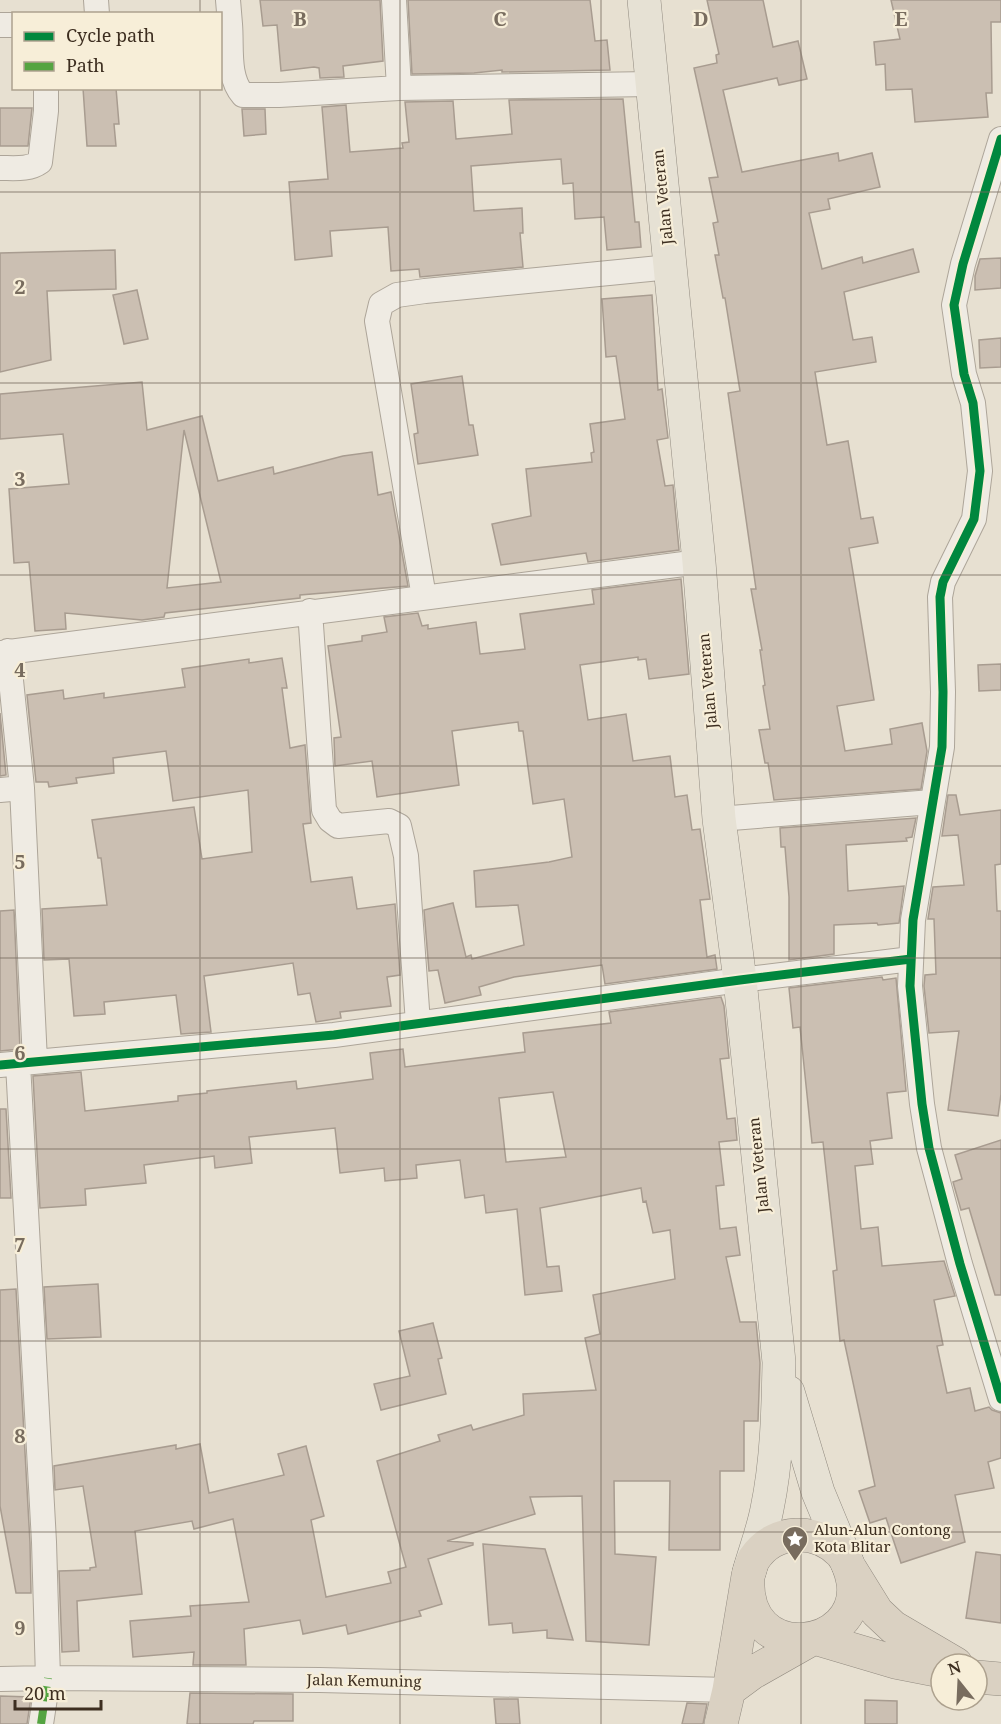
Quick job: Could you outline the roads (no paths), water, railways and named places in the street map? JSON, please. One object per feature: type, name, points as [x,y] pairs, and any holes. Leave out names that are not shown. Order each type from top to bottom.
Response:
[{"type":"highway","points":[[721,1724],[748,1576],[754,1560],[765,1547],[780,1538],[797,1534],[814,1536],[830,1543],[843,1555],[877,1612],[893,1627],[937,1652]]},
{"type":"highway","points":[[729,1690],[752,1673],[830,1631],[843,1619],[852,1596],[851,1570]]},
{"type":"highway","points":[[748,1576],[747,1591],[750,1606],[764,1626],[783,1638],[799,1640],[814,1638],[895,1662],[929,1669]]},
{"type":"main road","name":"Jalan Veteran","points":[[644,0],[699,562],[719,819],[740,980],[779,1362],[778,1423],[773,1473],[767,1510],[748,1576]]},
{"type":"main road","name":"Jalan Veteran","points":[[779,1362],[818,1492],[851,1570]]},
{"type":"street","points":[[228,0],[226,24],[233,77],[237,88],[243,94],[279,95],[399,88],[651,84]]},
{"type":"street","points":[[394,0],[399,88]]},
{"type":"street","points":[[0,168],[27,168],[40,162],[46,90]]},
{"type":"street","points":[[1001,139],[963,264],[954,305],[964,374],[973,403],[980,471],[974,519],[943,582],[940,597],[942,747],[922,802],[910,986],[921,1104],[929,1148],[960,1264],[1001,1399]]},
{"type":"street","points":[[424,597],[377,321],[381,304],[397,295],[670,267]]},
{"type":"street","points":[[41,1724],[48,1678],[44,1542],[18,1063],[11,789],[4,652],[699,562]]},
{"type":"street","points":[[310,611],[324,810],[330,820],[338,826],[389,821],[399,826],[406,856],[418,1023]]},
{"type":"street","points":[[719,819],[922,802]]},
{"type":"street","points":[[18,1063],[334,1035],[911,959]]},
{"type":"street","name":"Jalan Kemuning","points":[[0,1679],[331,1681],[729,1690]]},
{"type":"place","name":"Alun-Alun Contong Kota Blitar","points":[[795,1562]]}]
